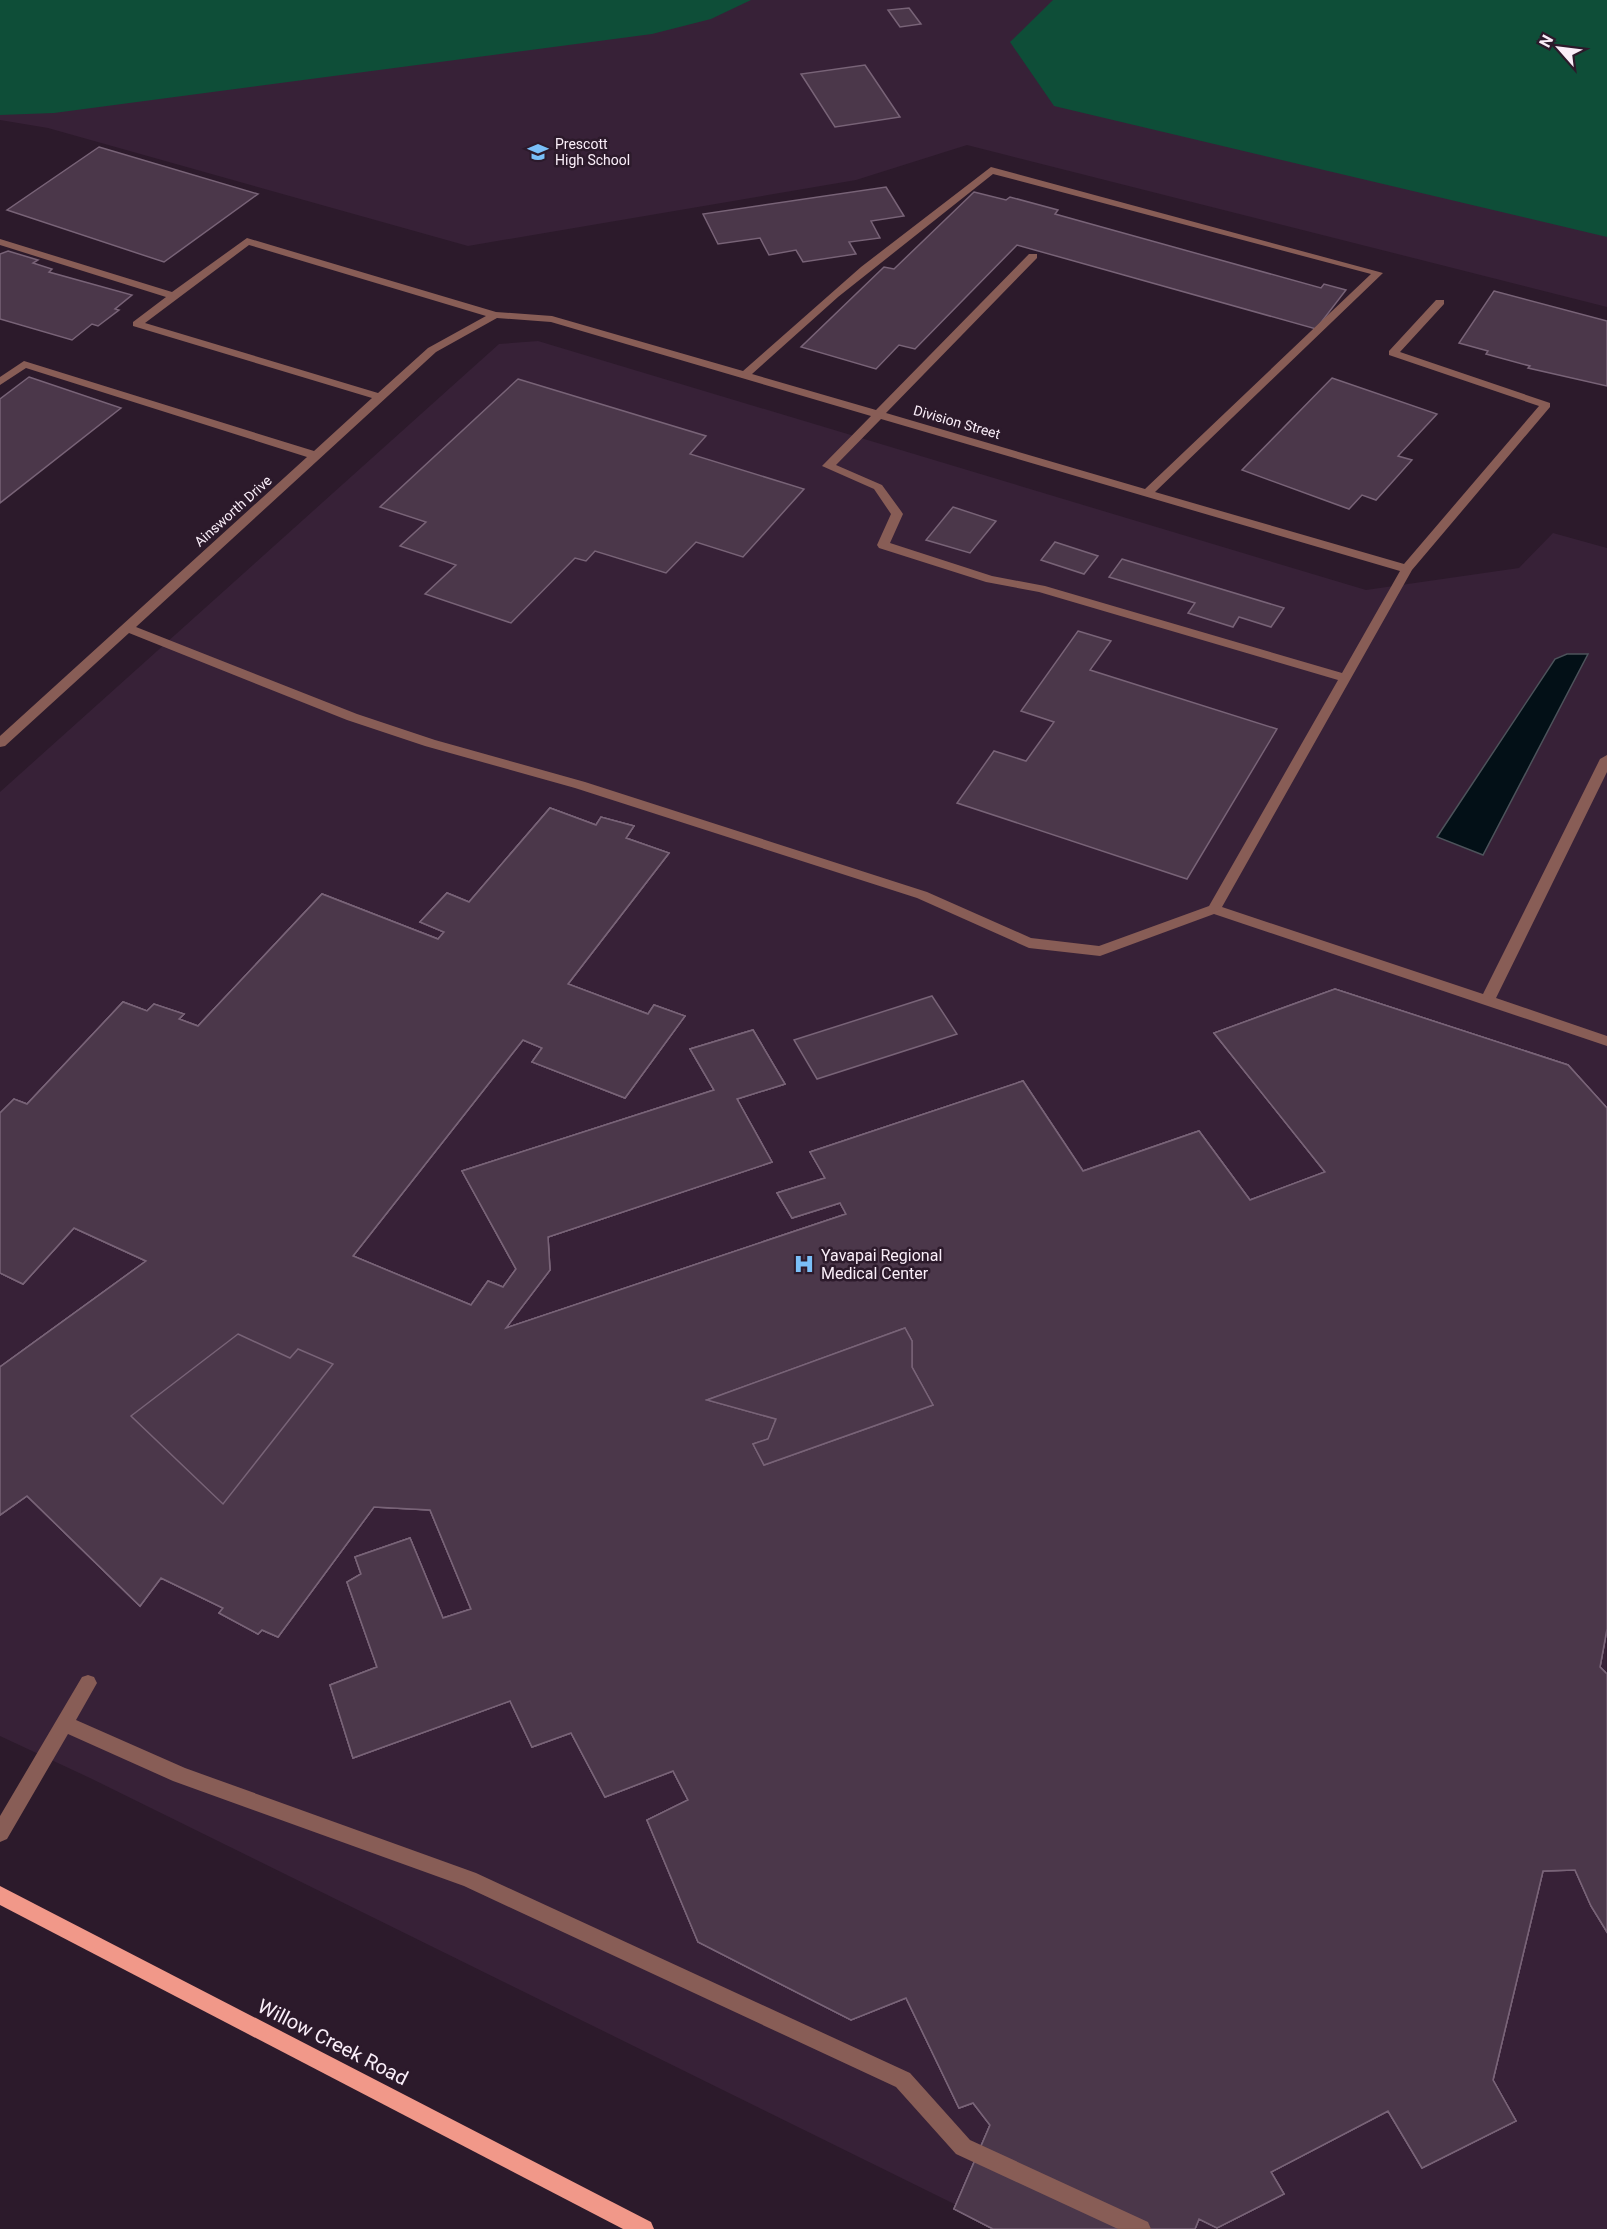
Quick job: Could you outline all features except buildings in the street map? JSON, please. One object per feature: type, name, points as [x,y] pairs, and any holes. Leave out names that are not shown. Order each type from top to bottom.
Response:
[{"type":"main road","name":"Willow Creek Road","points":[[0,1895],[644,2229]]},
{"type":"street","points":[[745,375],[790,332],[864,269],[991,170],[1378,273],[1147,493]]},
{"type":"street","name":"Division Street","points":[[173,296],[247,241],[495,315],[552,319],[1407,569]]},
{"type":"street","points":[[0,242],[173,296]]},
{"type":"street","points":[[1033,256],[876,414],[828,466],[878,487],[897,514],[883,545],[990,579],[1041,589],[1345,678]]},
{"type":"street","points":[[173,296],[136,324],[380,397]]},
{"type":"street","points":[[1214,909],[1407,569],[1546,405],[1393,353],[1440,302]]},
{"type":"street","name":"Ainsworth Drive","points":[[0,743],[432,350],[495,315]]},
{"type":"street","points":[[0,382],[24,364],[316,456]]},
{"type":"street","points":[[128,628],[352,717],[430,743],[580,785],[922,895],[1029,943],[1100,951],[1214,909],[1607,1041]]},
{"type":"street","points":[[1487,1001],[1607,759]]},
{"type":"street","points":[[0,1833],[88,1683]]},
{"type":"street","points":[[63,1723],[180,1775],[469,1879],[903,2080],[963,2146],[1141,2229]]},
{"type":"shaded area","name":"Prescott High School","points":[[0,0],[1607,0],[1607,307],[967,145],[856,180],[468,246],[48,128],[0,120]]},
{"type":"shaded area","name":"Yavapai Regional Medical Center","points":[[538,341],[1366,590],[1519,568],[1553,533],[1607,548],[1607,2229],[1005,2229],[90,1778],[0,1736],[0,792],[499,344]]},
{"type":"shaded area","points":[[1567,654],[1588,654],[1483,855],[1437,837],[1555,659]]},
{"type":"green space","points":[[0,0],[751,0],[711,19],[652,34],[54,113],[0,115]]},
{"type":"green space","points":[[1053,0],[1607,0],[1607,237],[1054,106],[1010,42]]},
{"type":"place","name":"Prescott High School","points":[[538,152]]},
{"type":"place","name":"Yavapai Regional Medical Center","points":[[804,1264]]}]
